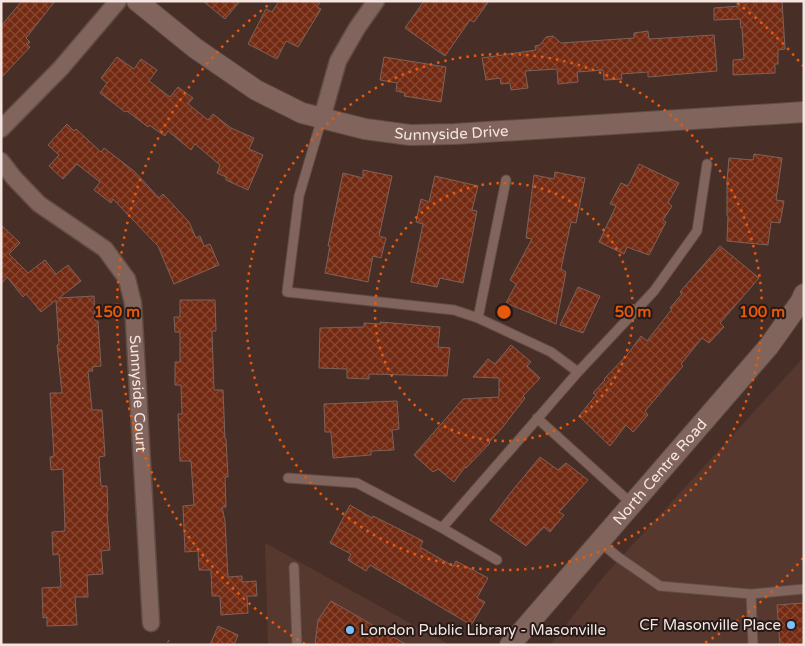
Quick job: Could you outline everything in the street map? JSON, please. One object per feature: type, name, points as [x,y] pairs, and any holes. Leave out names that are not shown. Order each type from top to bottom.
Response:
[{"type":"street","points":[[1,129],[61,68],[118,1]]},
{"type":"street","name":"Sunnyside Drive","points":[[137,1],[195,48],[256,90],[302,112],[365,129],[410,135],[465,133],[804,112]]},
{"type":"street","points":[[322,118],[338,61],[357,28],[376,1]]},
{"type":"street","name":"Sunnyside Court","points":[[1,161],[14,178],[39,204],[105,249],[127,279],[132,303],[151,623]]},
{"type":"street","name":"North Centre Road","points":[[510,645],[770,346],[804,294]]},
{"type":"lane","points":[[322,118],[299,196],[286,292],[454,310],[478,318],[551,352],[578,372]]},
{"type":"lane","points":[[442,528],[578,372],[654,291],[697,231],[706,164]]},
{"type":"lane","points":[[478,318],[506,180]]},
{"type":"lane","points":[[538,418],[632,504]]},
{"type":"lane","points":[[288,478],[357,483],[442,528],[497,560]]},
{"type":"lane","points":[[600,542],[660,586],[751,594],[804,589]]},
{"type":"lane","points":[[294,567],[296,645]]},
{"type":"lane","points":[[751,594],[753,645]]},
{"type":"path","points":[[168,641],[172,645]]},
{"type":"shaded area","points":[[804,357],[804,645],[550,645],[605,575]]},
{"type":"shaded area","points":[[265,543],[450,645],[268,645]]},
{"type":"building","points":[[22,1],[55,1],[26,38],[30,42],[27,45],[30,47],[1,78],[1,26]]},
{"type":"building","points":[[203,1],[240,1],[225,19]]},
{"type":"building","points":[[279,1],[321,1],[317,7],[321,9],[298,47],[286,41],[277,59],[248,44],[266,9],[272,12]]},
{"type":"building","points":[[424,1],[489,1],[474,22],[470,20],[445,56],[405,28]]},
{"type":"building","points":[[739,1],[782,1],[785,49],[778,50],[778,64],[775,64],[775,73],[733,75],[733,60],[744,59],[740,19],[714,20],[714,8],[740,6]]},
{"type":"building","points":[[648,31],[649,39],[714,35],[717,71],[648,77],[648,72],[621,74],[622,79],[604,80],[603,70],[577,72],[578,82],[558,84],[557,69],[525,71],[528,88],[511,90],[510,83],[501,84],[500,78],[486,80],[482,58],[536,50],[535,46],[540,45],[546,37],[553,36],[561,43],[634,38],[634,33]]},
{"type":"building","points":[[117,57],[134,69],[141,59],[157,70],[149,81],[170,97],[178,87],[193,98],[188,104],[208,120],[213,114],[231,128],[254,138],[249,149],[263,155],[248,190],[226,180],[226,177],[217,173],[220,165],[195,144],[191,150],[168,131],[165,136],[149,125],[148,127],[100,93],[107,83],[101,78]]},
{"type":"building","points":[[384,57],[446,67],[441,102],[404,96],[405,93],[396,91],[397,83],[380,80]]},
{"type":"building","points":[[67,124],[74,131],[76,129],[101,152],[104,148],[134,171],[159,198],[163,194],[189,222],[196,238],[200,236],[204,246],[210,244],[219,265],[174,284],[158,246],[113,199],[111,203],[94,190],[100,182],[77,164],[63,179],[49,166],[59,155],[48,145]]},
{"type":"building","points":[[754,154],[782,158],[776,200],[784,201],[780,223],[771,222],[768,245],[727,241],[729,158],[753,160]]},
{"type":"building","points":[[639,164],[679,183],[668,203],[672,206],[663,220],[666,222],[649,255],[627,247],[624,254],[599,242],[616,206],[610,204],[621,183],[628,186]]},
{"type":"building","points":[[363,170],[392,176],[379,236],[386,238],[381,258],[373,256],[368,282],[325,273],[330,246],[328,246],[343,173],[363,178]]},
{"type":"building","points":[[555,172],[585,178],[576,223],[571,222],[561,269],[566,272],[556,324],[506,303],[516,284],[510,280],[532,239],[526,238],[534,175],[554,179]]},
{"type":"building","points":[[435,176],[478,186],[472,210],[477,211],[463,283],[440,278],[437,287],[411,282],[423,224],[416,222],[421,199],[429,202]]},
{"type":"building","points":[[1,225],[20,243],[9,254],[28,273],[45,260],[56,274],[68,265],[81,281],[59,298],[94,296],[101,366],[92,367],[93,371],[88,371],[92,410],[102,410],[105,456],[99,457],[101,486],[107,486],[110,550],[101,551],[103,574],[87,575],[88,597],[75,597],[77,625],[47,626],[47,617],[43,618],[42,588],[61,587],[59,554],[53,555],[52,532],[65,531],[63,469],[51,470],[50,457],[54,456],[50,393],[62,393],[57,345],[59,345],[56,300],[41,312],[26,294],[23,297],[7,277],[1,284]]},
{"type":"building","points":[[720,246],[759,278],[720,323],[724,327],[709,343],[702,338],[681,364],[683,366],[645,411],[648,415],[633,432],[626,425],[610,446],[579,416],[596,395],[593,393],[627,355],[641,336],[647,341],[672,309],[670,308],[682,294],[680,292]]},
{"type":"building","points":[[578,287],[600,296],[583,333],[560,325]]},
{"type":"building","points":[[180,300],[215,300],[216,331],[212,331],[214,390],[223,390],[228,477],[225,477],[226,507],[222,507],[225,521],[228,577],[242,576],[242,582],[256,581],[257,596],[247,596],[248,613],[221,615],[220,596],[212,596],[211,570],[199,570],[198,551],[185,552],[183,506],[194,505],[191,461],[180,461],[178,414],[182,414],[181,385],[175,385],[175,362],[180,362],[180,332],[175,332],[174,317],[180,317]]},
{"type":"building","points":[[380,322],[440,327],[438,347],[450,348],[447,376],[369,374],[369,379],[347,378],[347,369],[319,368],[320,328],[364,327],[364,323],[381,324]]},
{"type":"building","points":[[511,345],[531,362],[527,366],[540,378],[523,396],[525,398],[490,443],[465,467],[454,482],[438,469],[433,472],[414,455],[463,399],[499,397],[499,378],[473,377],[488,359],[495,364]]},
{"type":"building","points":[[397,401],[399,429],[392,430],[394,450],[371,451],[371,455],[333,458],[331,432],[325,432],[324,404]]},
{"type":"building","points":[[540,457],[558,470],[566,463],[588,480],[559,512],[564,515],[550,532],[544,527],[526,546],[490,520]]},
{"type":"building","points":[[350,505],[372,518],[373,516],[423,541],[420,547],[453,566],[456,561],[488,578],[477,598],[485,602],[471,625],[370,565],[366,571],[348,560],[351,554],[330,543]]},
{"type":"building","name":"London Public Library - Masonville","points":[[331,601],[407,645],[315,645],[318,620]]},
{"type":"building","name":"CF Masonville Place","points":[[804,603],[804,645],[780,645],[777,605]]},
{"type":"building","points":[[218,626],[238,635],[234,645],[210,645]]},
{"type":"place","name":"CF Masonville Place","points":[[791,625]]},
{"type":"place","name":"London Public Library - Masonville","points":[[350,630]]}]
